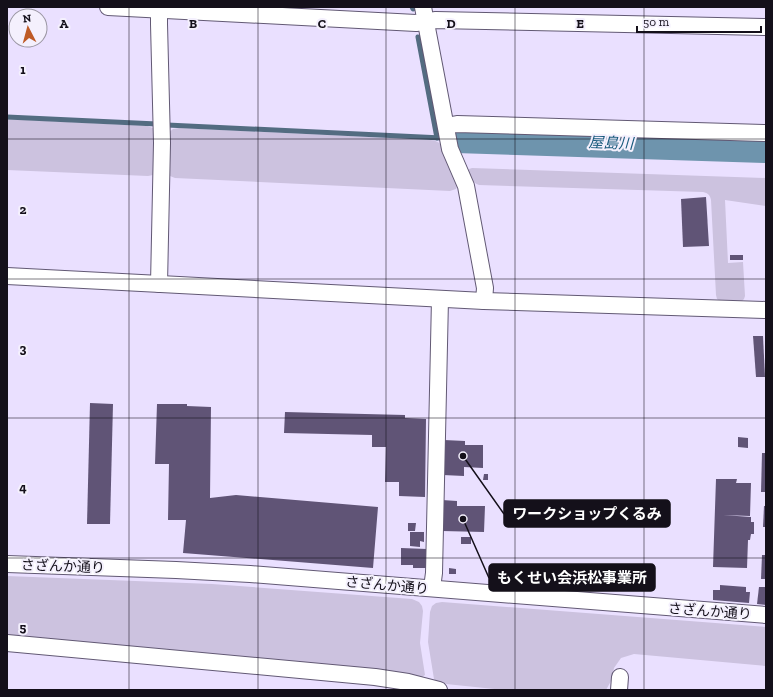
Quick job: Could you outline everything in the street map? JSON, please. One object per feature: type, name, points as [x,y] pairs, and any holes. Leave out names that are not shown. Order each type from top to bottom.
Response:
[{"type":"street","points":[[108,7],[159,8],[416,23],[425,14]]},
{"type":"street","points":[[159,8],[162,143],[160,284]]},
{"type":"street","points":[[425,14],[436,20],[766,27]]},
{"type":"street","points":[[425,14],[450,149],[466,186],[485,288],[484,301]]},
{"type":"street","points":[[446,126],[457,124],[766,133]]},
{"type":"street","points":[[7,276],[484,301],[766,310]]},
{"type":"street","points":[[432,588],[434,573],[440,299]]},
{"type":"street","name":"さざんか通り","points":[[7,564],[213,571],[766,615]]},
{"type":"street","points":[[7,643],[375,677],[401,681],[439,690]]},
{"type":"shaded area","points":[[7,119],[147,126],[153,128],[157,133],[153,175],[7,170]]},
{"type":"shaded area","points":[[179,128],[431,140],[437,142],[443,147],[458,185],[456,189],[450,191],[175,178],[166,172],[168,133],[173,129]]},
{"type":"shaded area","points":[[472,168],[766,178],[766,206],[725,200],[728,263],[743,262],[744,299],[741,302],[720,301],[717,299],[711,200],[706,193],[479,185],[473,181],[468,171]]},
{"type":"shaded area","points":[[7,576],[212,584],[412,599],[419,602],[423,611],[420,643],[425,675],[419,678],[7,636]]},
{"type":"shaded area","points":[[442,602],[766,627],[766,666],[634,654],[621,658],[614,668],[611,681],[606,690],[504,690],[446,684],[434,679],[428,642],[430,612],[432,606],[436,603]]},
{"type":"building","points":[[706,197],[709,246],[683,247],[681,199]]},
{"type":"building","points":[[730,255],[743,255],[743,260],[730,260]]},
{"type":"building","points":[[753,336],[763,336],[765,377],[756,377]]},
{"type":"building","points":[[90,403],[113,404],[110,524],[87,524]]},
{"type":"building","points":[[157,404],[187,404],[187,406],[211,407],[210,498],[236,495],[378,507],[373,568],[183,553],[186,520],[168,520],[169,464],[155,464]]},
{"type":"building","points":[[285,412],[405,415],[405,418],[426,419],[425,497],[399,496],[399,482],[385,482],[386,447],[372,447],[372,435],[284,433]]},
{"type":"building","points":[[738,437],[748,438],[748,448],[738,447]]},
{"type":"building","points":[[444,440],[465,441],[465,445],[483,445],[483,468],[464,467],[464,476],[443,475]]},
{"type":"building","points":[[762,453],[766,453],[766,492],[761,492]]},
{"type":"building","points":[[484,474],[488,474],[488,480],[483,480]]},
{"type":"building","points":[[716,479],[737,479],[736,483],[751,483],[750,516],[723,515],[751,517],[751,522],[754,522],[754,534],[751,534],[750,540],[748,540],[747,568],[713,567]]},
{"type":"building","points":[[442,500],[457,501],[457,506],[485,506],[484,532],[442,531]]},
{"type":"building","points":[[764,506],[766,506],[766,527],[763,527]]},
{"type":"building","points":[[408,523],[416,523],[415,531],[408,531]]},
{"type":"building","points":[[410,532],[424,532],[424,542],[420,541],[420,547],[410,546]]},
{"type":"building","points":[[461,537],[471,537],[471,544],[461,544]]},
{"type":"building","points":[[401,548],[427,549],[427,568],[413,568],[413,565],[401,565]]},
{"type":"building","points":[[762,555],[766,555],[766,579],[761,579]]},
{"type":"building","points":[[449,568],[456,569],[456,574],[449,574]]},
{"type":"building","points":[[720,585],[746,587],[746,592],[750,592],[749,603],[713,600],[713,590],[720,590]]},
{"type":"building","points":[[759,587],[766,587],[766,605],[757,604]]},
{"type":"waterway","points":[[418,37],[437,138]]},
{"type":"waterway","points":[[7,117],[157,124]]},
{"type":"waterway","points":[[167,125],[442,138]]},
{"type":"waterway","name":"屋島川","points":[[456,138],[766,148]]},
{"type":"place","name":"ワークショップくるみ","points":[[463,456]]},
{"type":"place","name":"もくせい会浜松事業所","points":[[463,519]]}]
